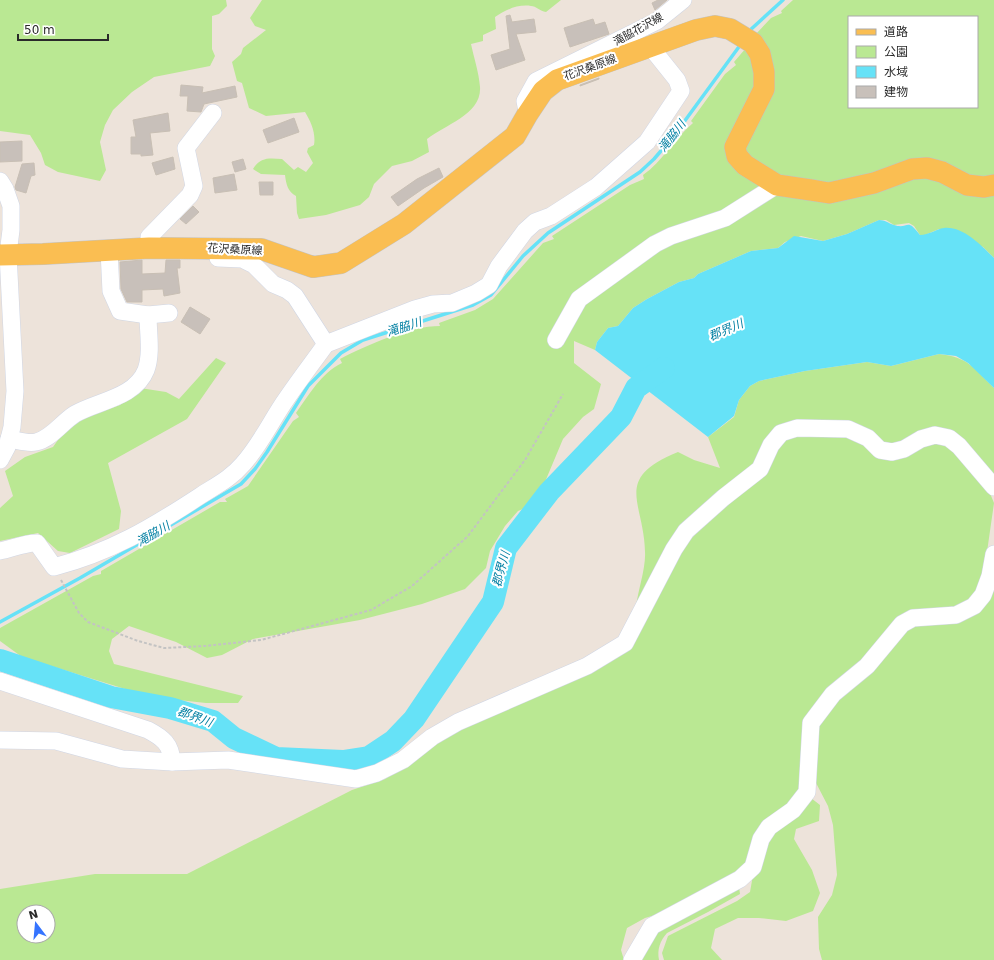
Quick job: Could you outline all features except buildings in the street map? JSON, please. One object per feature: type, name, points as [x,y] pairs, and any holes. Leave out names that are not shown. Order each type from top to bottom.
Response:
[{"type":"main road","name":"花沢桑原線","points":[[4,254],[43,254],[149,248],[261,249],[313,267],[341,263],[404,224],[516,136],[527,115],[543,91],[557,80],[649,46],[696,30],[715,26],[730,29],[746,38],[760,54],[764,72],[764,89],[735,147],[737,156],[744,165],[777,185],[829,193],[874,183],[912,169],[927,168],[942,172],[966,185],[984,187],[994,185]]},
{"type":"street","name":"滝脇花沢線","points":[[527,115],[525,101],[536,81],[657,21],[683,0]]},
{"type":"street","points":[[0,550],[16,548],[32,542],[37,543],[54,567],[93,555],[122,543],[167,517],[213,487],[225,482],[244,463],[287,398],[326,344],[415,309],[433,304],[452,303],[476,293],[489,285],[499,266],[524,231],[535,222],[551,216],[596,187],[647,142],[681,91],[677,80],[649,46]]},
{"type":"street","points":[[149,248],[149,238],[190,195],[194,186],[186,148],[213,113]]},
{"type":"street","points":[[0,181],[6,189],[11,206],[11,230],[4,254],[15,391],[15,409],[9,438],[0,460]]},
{"type":"street","points":[[556,340],[579,299],[655,244],[671,236],[725,218],[777,185]]},
{"type":"street","points":[[189,248],[193,258],[228,258],[242,260],[254,265],[274,284],[287,290],[295,296],[326,344]]},
{"type":"street","points":[[109,250],[111,291],[120,311],[148,315],[169,313]]},
{"type":"street","points":[[9,438],[28,443],[41,441],[76,414],[110,400],[132,386],[146,370],[148,358],[148,315]]},
{"type":"street","points":[[0,740],[56,741],[122,759],[172,762],[234,761],[356,779],[377,773],[403,760],[432,737],[458,722],[587,666],[625,643],[674,549],[686,531],[723,498],[760,469],[771,445],[781,433],[796,428],[848,429],[868,438],[880,450],[892,452],[904,449],[921,439],[935,435],[948,438],[959,446],[994,487]]},
{"type":"street","points":[[632,960],[652,926],[740,879],[753,867],[761,839],[769,827],[794,810],[807,792],[811,723],[833,694],[867,666],[902,624],[913,618],[956,615],[974,606],[983,594],[990,576],[994,554]]},
{"type":"street","points":[[0,681],[148,730],[164,739],[172,753],[172,762]]},
{"type":"path","points":[[54,567],[79,613],[88,622],[138,641],[164,648],[206,646],[261,640],[371,610],[412,586],[468,536],[525,460],[563,394]]},
{"type":"green space","points":[[0,0],[226,0],[227,6],[219,14],[212,16],[212,49],[215,56],[210,66],[154,77],[132,92],[113,110],[105,125],[100,142],[106,170],[100,181],[58,172],[45,165],[41,153],[30,135],[0,131]]},
{"type":"green space","points":[[262,0],[561,0],[546,12],[533,6],[517,7],[507,10],[495,17],[496,29],[483,35],[483,41],[471,44],[478,71],[480,87],[479,96],[475,105],[469,112],[427,139],[429,152],[412,161],[392,166],[374,184],[369,197],[360,205],[326,215],[299,219],[297,213],[296,196],[288,187],[285,175],[261,174],[253,169],[262,160],[282,159],[294,170],[298,167],[306,172],[313,163],[307,152],[308,148],[314,145],[314,132],[311,124],[305,112],[266,116],[249,108],[242,83],[237,81],[232,62],[241,54],[243,48],[266,30],[255,26],[250,18]]},
{"type":"green space","points":[[793,0],[994,0],[994,182],[942,166],[828,187],[780,178],[746,157],[745,143],[769,94],[755,35],[771,18],[782,13],[781,11]]},
{"type":"green space","points":[[746,48],[754,54],[758,81],[729,138],[777,193],[911,174],[994,191],[994,258],[983,247],[939,229],[925,235],[920,235],[914,226],[909,223],[894,225],[886,220],[879,220],[847,234],[823,241],[801,236],[785,242],[778,248],[751,251],[698,274],[694,278],[679,282],[647,299],[633,308],[618,326],[608,328],[597,342],[595,350],[574,341],[574,363],[601,384],[594,409],[583,417],[563,439],[542,489],[528,507],[518,511],[505,526],[490,551],[486,568],[465,589],[422,604],[360,620],[253,639],[222,655],[207,658],[176,642],[129,626],[112,639],[109,651],[114,664],[243,696],[238,703],[206,703],[151,697],[22,657],[0,641],[0,628],[93,576],[101,574],[101,571],[220,502],[227,502],[225,499],[248,486],[293,421],[299,417],[296,413],[311,392],[328,372],[342,363],[340,359],[389,337],[416,329],[440,326],[439,323],[475,310],[493,299],[543,243],[554,239],[552,236],[630,185],[644,179],[643,175],[657,163],[693,123],[691,121],[725,74],[736,65],[734,62]]},
{"type":"green space","points":[[939,354],[964,361],[975,369],[994,388],[994,475],[960,437],[897,445],[793,423],[753,467],[703,507],[636,607],[643,572],[645,552],[636,493],[638,482],[645,472],[658,462],[678,452],[694,460],[720,468],[708,437],[734,417],[739,400],[750,386],[759,381],[805,371],[867,362],[891,366]]},
{"type":"green space","points":[[216,358],[226,363],[187,419],[108,463],[121,511],[119,529],[70,553],[58,551],[38,533],[0,541],[0,508],[13,496],[5,471],[25,457],[53,447],[70,423],[120,405],[140,388],[166,392],[179,399]]},
{"type":"green space","points":[[801,434],[849,436],[866,446],[878,458],[897,460],[931,442],[946,444],[987,486],[994,503],[983,580],[969,602],[955,608],[913,612],[868,658],[831,686],[799,792],[737,875],[669,911],[645,918],[627,928],[621,950],[624,960],[0,960],[0,889],[95,874],[187,874],[352,790],[385,779],[456,730],[627,650],[680,550],[788,438]]},
{"type":"green space","points":[[994,583],[994,960],[822,960],[819,949],[818,917],[832,895],[837,875],[833,825],[828,806],[815,781],[819,723],[843,692],[906,627],[960,619]]},
{"type":"green space","points":[[811,798],[820,805],[819,821],[796,829],[794,839],[812,870],[820,893],[813,911],[786,921],[759,918],[738,918],[715,929],[711,948],[722,960],[664,960],[662,953],[668,936],[737,901],[750,892],[753,875],[765,840]]},
{"type":"green space","points":[[739,887],[740,894],[667,933],[660,945],[658,952],[659,960],[638,960],[650,937]]},
{"type":"water","points":[[879,220],[899,226],[910,225],[920,235],[944,228],[958,230],[972,238],[994,258],[994,388],[968,363],[956,356],[939,354],[891,366],[867,362],[805,371],[759,381],[750,386],[739,400],[734,416],[708,437],[595,350],[597,342],[608,328],[618,326],[633,308],[679,282],[694,278],[698,274],[751,251],[778,248],[794,236],[823,241],[847,234]]},
{"type":"waterway","name":"滝脇川","points":[[748,32],[783,0]]},
{"type":"waterway","name":"滝脇川","points":[[0,622],[80,578],[241,484],[255,469],[267,452],[308,386],[341,353],[363,340],[473,305],[491,295],[523,256],[548,233],[640,172],[654,159],[673,137],[741,44]]},
{"type":"waterway","name":"郡界川","points":[[0,660],[111,697],[170,708],[213,721],[234,738],[276,758],[343,761],[369,757],[393,741],[414,719],[493,602],[506,548],[549,492],[621,417],[636,388],[664,368]]}]
